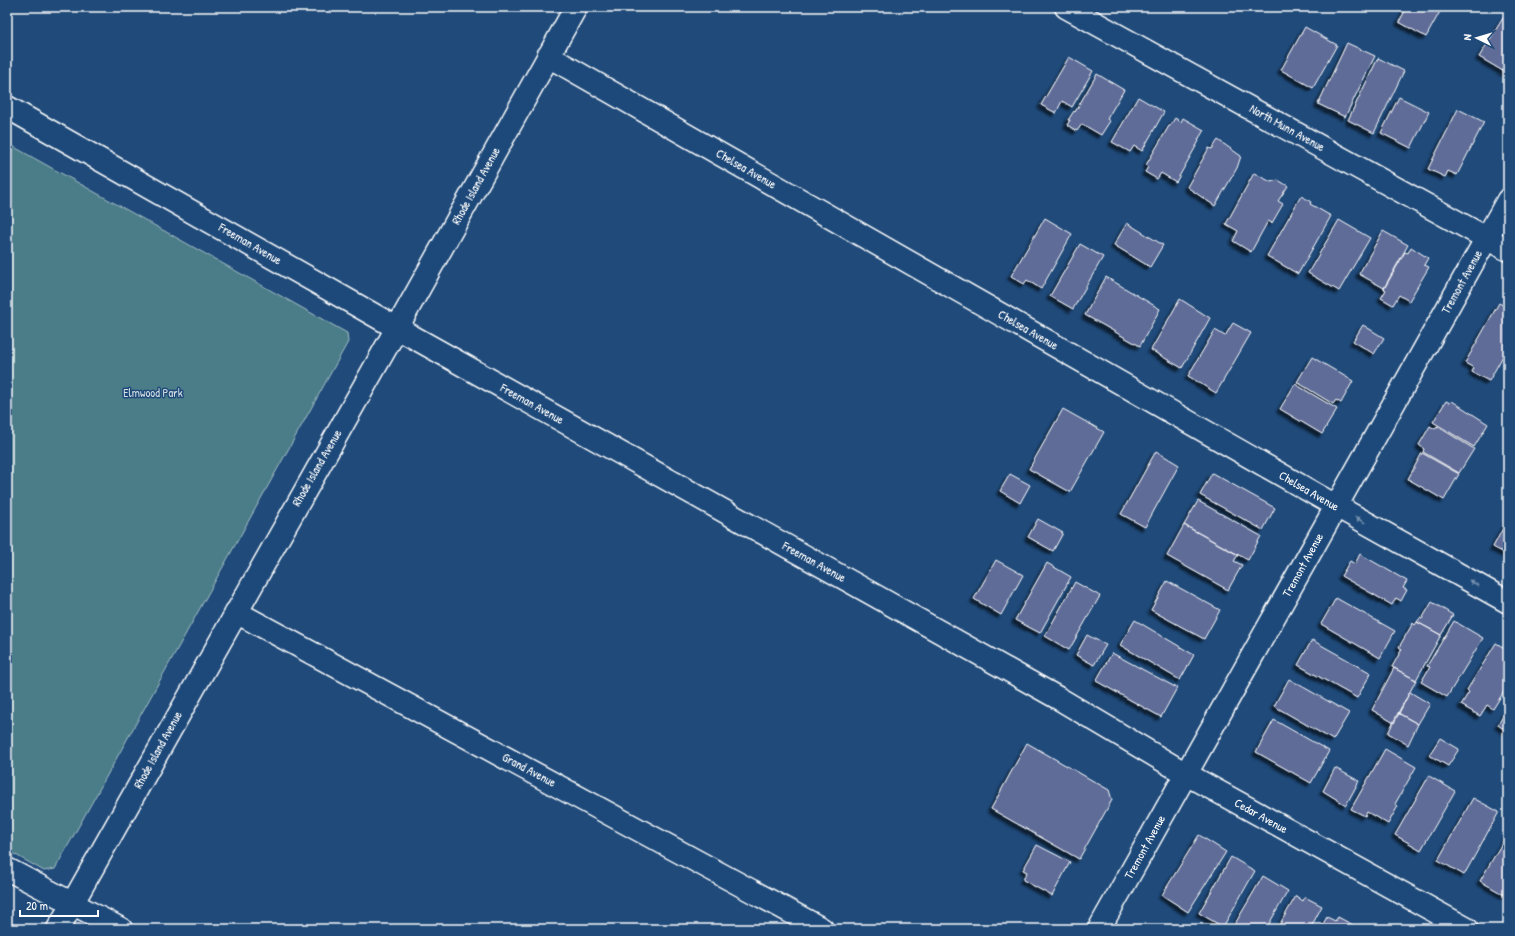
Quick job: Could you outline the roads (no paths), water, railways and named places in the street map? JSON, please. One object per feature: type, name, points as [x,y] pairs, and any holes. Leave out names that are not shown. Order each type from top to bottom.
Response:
[{"type":"street","name":"Rhode Island Avenue","points":[[58,929],[576,7]]},
{"type":"street","name":"North Munn Avenue","points":[[1066,7],[1508,250]]},
{"type":"street","name":"Chelsea Avenue","points":[[548,56],[1336,506],[1508,602]]},
{"type":"street","name":"Freeman Avenue","points":[[7,107],[397,328],[1058,698]]},
{"type":"street","name":"Tremont Avenue","points":[[1099,929],[1508,200]]},
{"type":"street","name":"Grand Avenue","points":[[236,612],[822,929]]},
{"type":"street","name":"Cedar Avenue","points":[[1058,698],[1186,774],[1467,929]]},
{"type":"street","points":[[7,869],[121,929]]},
{"type":"park label","name":"Elmwood Park","points":[[153,393]]}]
